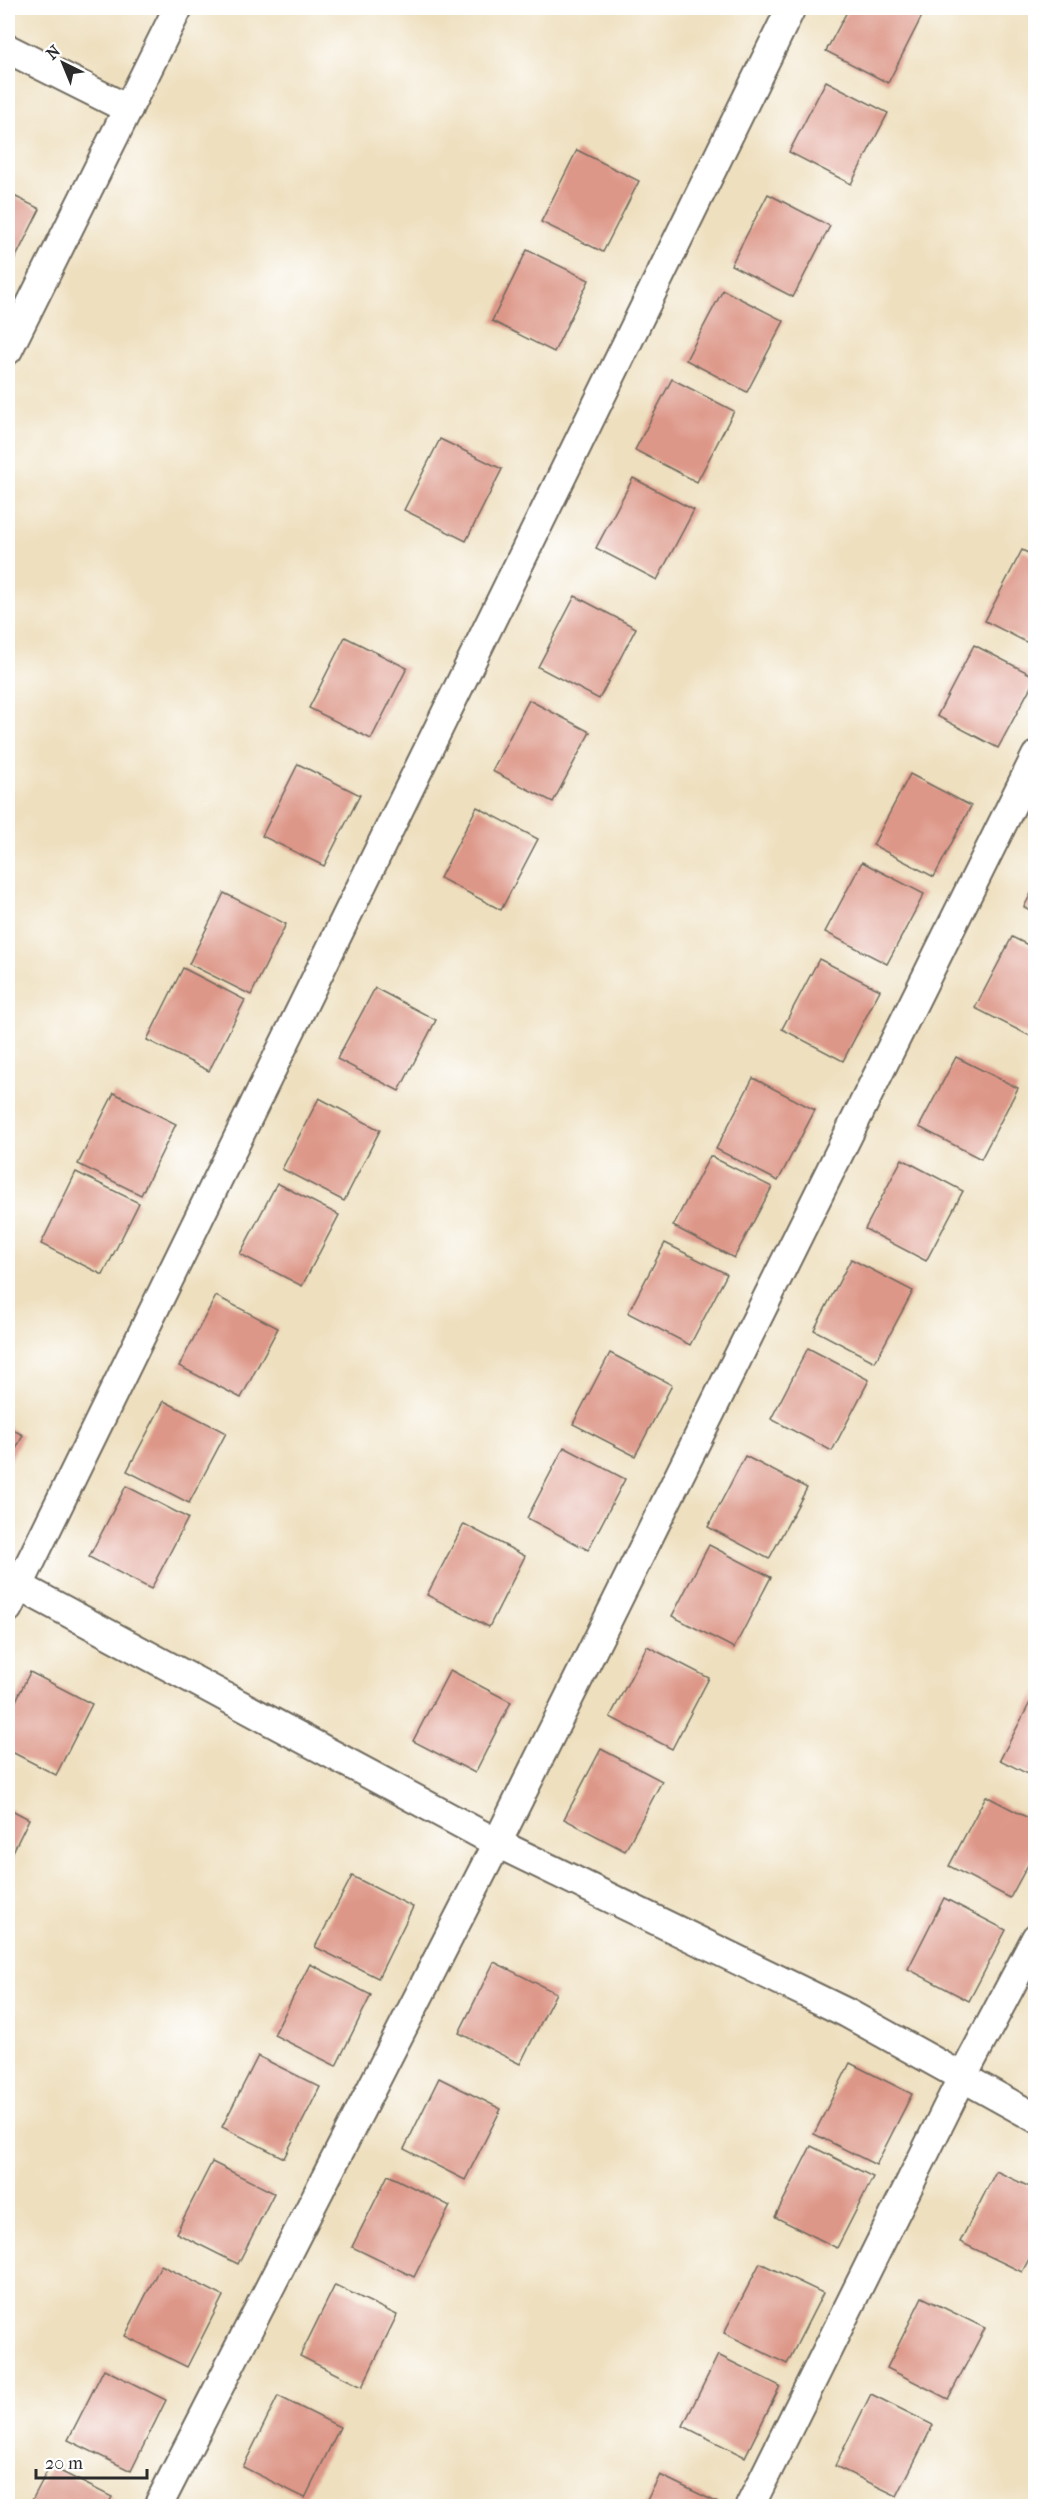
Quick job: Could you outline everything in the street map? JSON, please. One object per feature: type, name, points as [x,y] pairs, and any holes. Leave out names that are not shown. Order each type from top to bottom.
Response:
[{"type":"street","points":[[8,350],[178,8]]},
{"type":"street","points":[[791,8],[11,1591],[497,1843],[847,2013],[1035,2118]]},
{"type":"street","points":[[8,49],[128,109]]},
{"type":"street","points":[[158,2506],[497,1843],[1035,756]]},
{"type":"street","points":[[750,2506],[962,2078],[1035,1938]]},
{"type":"building","points":[[849,8],[916,8],[924,12],[888,83],[826,51]]},
{"type":"building","points":[[826,81],[888,113],[851,184],[789,152]]},
{"type":"building","points":[[577,150],[639,181],[603,252],[541,222]]},
{"type":"building","points":[[8,193],[40,209],[8,273]]},
{"type":"building","points":[[768,194],[830,226],[793,297],[731,265]]},
{"type":"building","points":[[527,250],[589,280],[554,352],[492,321]]},
{"type":"building","points":[[723,290],[784,321],[747,392],[686,360]]},
{"type":"building","points":[[672,379],[734,411],[697,482],[635,450]]},
{"type":"building","points":[[440,439],[502,469],[466,541],[404,510]]},
{"type":"building","points":[[633,478],[694,510],[657,580],[596,548]]},
{"type":"building","points":[[1022,550],[1036,557],[1036,647],[985,621]]},
{"type":"building","points":[[575,596],[636,628],[599,699],[538,667]]},
{"type":"building","points":[[345,637],[407,668],[371,739],[309,708]]},
{"type":"building","points":[[974,645],[1036,677],[998,748],[937,716]]},
{"type":"building","points":[[529,700],[590,732],[553,802],[492,771]]},
{"type":"building","points":[[298,764],[360,795],[324,866],[262,836]]},
{"type":"building","points":[[910,774],[971,806],[934,877],[873,845]]},
{"type":"building","points":[[477,807],[538,839],[501,910],[440,878]]},
{"type":"building","points":[[862,862],[924,894],[887,964],[825,932]]},
{"type":"building","points":[[1036,884],[1036,913],[1024,907]]},
{"type":"building","points":[[224,893],[286,924],[251,995],[189,964]]},
{"type":"building","points":[[1012,937],[1036,949],[1036,1039],[975,1008]]},
{"type":"building","points":[[819,959],[880,990],[843,1061],[782,1029]]},
{"type":"building","points":[[183,968],[245,1000],[209,1071],[147,1040]]},
{"type":"building","points":[[375,988],[436,1020],[399,1091],[337,1059]]},
{"type":"building","points":[[956,1057],[1018,1088],[981,1159],[919,1127]]},
{"type":"building","points":[[753,1078],[815,1110],[778,1181],[716,1149]]},
{"type":"building","points":[[114,1093],[176,1124],[141,1195],[78,1164]]},
{"type":"building","points":[[319,1098],[380,1130],[344,1201],[282,1169]]},
{"type":"building","points":[[710,1156],[772,1187],[734,1258],[673,1226]]},
{"type":"building","points":[[902,1159],[963,1191],[926,1261],[865,1229]]},
{"type":"building","points":[[76,1172],[139,1203],[103,1275],[41,1244]]},
{"type":"building","points":[[277,1183],[339,1215],[302,1286],[240,1254]]},
{"type":"building","points":[[665,1243],[727,1274],[690,1345],[628,1313]]},
{"type":"building","points":[[851,1259],[913,1291],[875,1362],[814,1330]]},
{"type":"building","points":[[216,1296],[278,1328],[241,1398],[179,1366]]},
{"type":"building","points":[[808,1348],[869,1380],[832,1451],[771,1419]]},
{"type":"building","points":[[610,1353],[672,1385],[635,1456],[573,1424]]},
{"type":"building","points":[[164,1401],[226,1433],[189,1503],[127,1471]]},
{"type":"building","points":[[8,1427],[23,1435],[8,1465]]},
{"type":"building","points":[[564,1447],[625,1479],[588,1550],[527,1518]]},
{"type":"building","points":[[745,1456],[807,1488],[769,1559],[708,1527]]},
{"type":"building","points":[[126,1486],[188,1518],[151,1589],[89,1557]]},
{"type":"building","points":[[464,1524],[525,1556],[489,1627],[427,1595]]},
{"type":"building","points":[[709,1545],[771,1577],[734,1648],[672,1616]]},
{"type":"building","points":[[647,1646],[709,1678],[672,1749],[610,1717]]},
{"type":"building","points":[[450,1670],[511,1702],[475,1773],[413,1741]]},
{"type":"building","points":[[30,1672],[92,1704],[56,1775],[8,1750],[8,1717]]},
{"type":"building","points":[[1036,1691],[1036,1778],[1000,1760]]},
{"type":"building","points":[[601,1749],[662,1781],[625,1851],[564,1819]]},
{"type":"building","points":[[986,1796],[1036,1822],[1036,1850],[1010,1898],[949,1866]]},
{"type":"building","points":[[8,1808],[29,1819],[8,1862]]},
{"type":"building","points":[[352,1876],[413,1907],[378,1978],[315,1947]]},
{"type":"building","points":[[944,1898],[1006,1930],[969,2001],[908,1969]]},
{"type":"building","points":[[494,1962],[556,1993],[520,2064],[459,2033]]},
{"type":"building","points":[[310,1964],[371,1995],[336,2066],[274,2035]]},
{"type":"building","points":[[258,2056],[320,2087],[284,2158],[222,2127]]},
{"type":"building","points":[[850,2063],[912,2094],[876,2165],[814,2134]]},
{"type":"building","points":[[439,2078],[501,2109],[465,2180],[404,2149]]},
{"type":"building","points":[[811,2146],[873,2177],[837,2248],[775,2217]]},
{"type":"building","points":[[212,2162],[274,2193],[238,2264],[176,2233]]},
{"type":"building","points":[[996,2171],[1036,2190],[1036,2246],[1022,2272],[960,2242]]},
{"type":"building","points":[[388,2175],[450,2206],[414,2277],[352,2247]]},
{"type":"building","points":[[760,2263],[823,2293],[787,2364],[724,2333]]},
{"type":"building","points":[[161,2265],[223,2296],[187,2367],[125,2336]]},
{"type":"building","points":[[335,2285],[397,2315],[362,2387],[300,2356]]},
{"type":"building","points":[[922,2297],[985,2328],[948,2399],[887,2368]]},
{"type":"building","points":[[718,2355],[780,2386],[745,2457],[683,2426]]},
{"type":"building","points":[[104,2369],[166,2400],[131,2471],[68,2440]]},
{"type":"building","points":[[871,2394],[933,2425],[897,2496],[835,2466]]},
{"type":"building","points":[[278,2396],[340,2427],[305,2498],[243,2467]]},
{"type":"building","points":[[50,2466],[112,2497],[107,2506],[29,2506]]},
{"type":"building","points":[[660,2475],[724,2506],[644,2506]]}]
